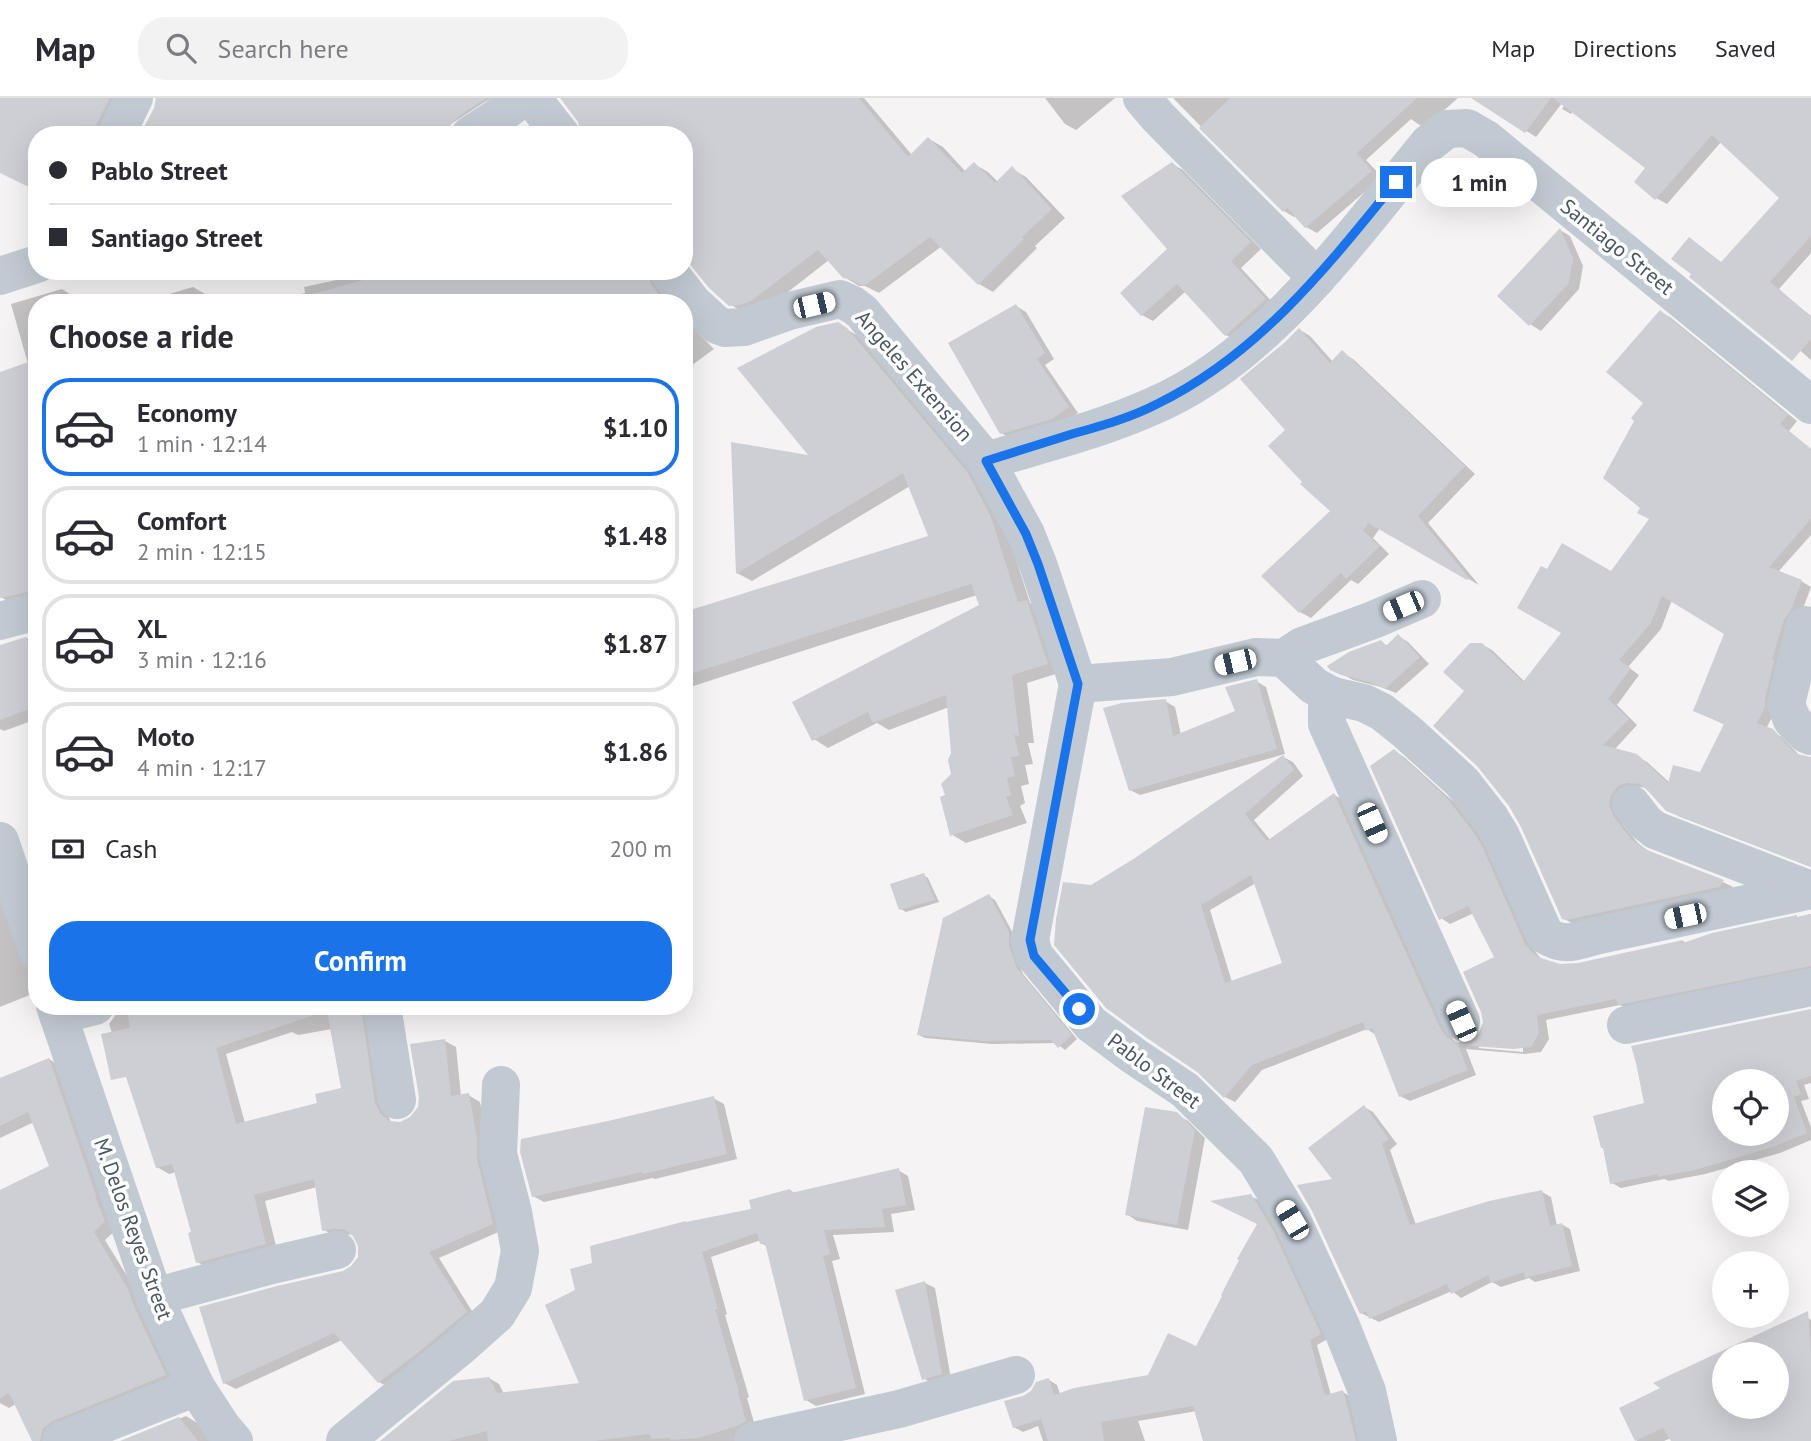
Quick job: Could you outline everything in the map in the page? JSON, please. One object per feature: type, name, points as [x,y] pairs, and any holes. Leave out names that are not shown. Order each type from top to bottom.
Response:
[{"type":"street","points":[[120,126],[134,98]]},
{"type":"street","points":[[484,126],[522,98]]},
{"type":"street","points":[[532,98],[554,126]]},
{"type":"street","points":[[1142,98],[1317,278]]},
{"type":"street","name":"Santiago Street","points":[[986,461],[1114,422],[1154,406],[1212,373],[1267,329],[1317,278],[1451,114],[1486,139],[1811,405]]},
{"type":"street","points":[[0,276],[28,267]]},
{"type":"street","name":"Angeles Extension","points":[[675,280],[686,294]]},
{"type":"street","name":"Angeles Extension","points":[[693,303],[717,325],[725,328],[744,327],[789,311],[840,299],[862,312],[986,461],[1026,534],[1078,684]]},
{"type":"street","points":[[1078,684],[1172,677],[1256,657],[1284,658],[1302,646],[1373,620],[1422,598]]},
{"type":"street","points":[[0,621],[28,613]]},
{"type":"street","points":[[1805,625],[1786,704],[1792,720],[1811,736]]},
{"type":"street","points":[[1284,658],[1314,686],[1333,696],[1364,703],[1382,712],[1462,782],[1501,836],[1545,934],[1556,942],[1570,943],[1811,890]]},
{"type":"street","name":"Pablo Street","points":[[1078,684],[1030,940],[1034,956],[1091,1024],[1185,1090],[1256,1160],[1292,1220],[1342,1325],[1367,1391],[1378,1441]]},
{"type":"street","points":[[1333,696],[1327,708],[1327,724],[1461,1021]]},
{"type":"street","points":[[1631,804],[1655,830],[1811,890]]},
{"type":"street","points":[[0,841],[28,923]]},
{"type":"street","points":[[1626,1025],[1811,987]]},
{"type":"street","name":"M. Delos Reyes Street","points":[[58,1015],[154,1297],[196,1387],[234,1441]]},
{"type":"street","points":[[383,1015],[397,1100]]},
{"type":"street","points":[[345,1441],[497,1314],[513,1288],[520,1251],[498,1154],[501,1085]]},
{"type":"street","points":[[154,1297],[337,1250]]},
{"type":"street","points":[[753,1441],[899,1409],[1016,1375]]},
{"type":"street","points":[[61,1441],[196,1387]]},
{"type":"building","points":[[0,98],[110,98],[96,126],[28,126],[28,187],[0,173]]},
{"type":"building","points":[[156,98],[486,98],[458,117],[450,126],[145,126]]},
{"type":"building","points":[[560,98],[859,98],[908,157],[928,137],[962,173],[974,162],[995,183],[1012,166],[1052,209],[978,285],[930,237],[864,286],[843,278],[818,250],[751,301],[729,306],[693,268],[693,126],[579,126]]},
{"type":"building","points":[[1230,98],[1417,98],[1357,153],[1372,171],[1305,228],[1287,208],[1283,212],[1199,128]]},
{"type":"building","points":[[1471,98],[1551,98],[1525,133]]},
{"type":"building","points":[[1553,98],[1811,98],[1811,236],[1770,282],[1811,316],[1811,339],[1792,361],[1689,277],[1691,274],[1671,259],[1689,237],[1721,262],[1779,198],[1712,135],[1655,200],[1634,182],[1645,168]]},
{"type":"building","points":[[1172,162],[1251,242],[1231,261],[1266,299],[1225,336],[1177,284],[1141,316],[1120,293],[1167,249],[1121,196]]},
{"type":"building","points":[[1560,228],[1573,258],[1569,283],[1529,326],[1497,296]]},
{"type":"building","points":[[363,280],[650,280],[658,294],[313,294]]},
{"type":"building","points":[[1016,304],[1045,353],[1037,359],[1069,407],[1052,419],[1000,434],[948,343]]},
{"type":"building","points":[[1660,310],[1788,415],[1780,424],[1811,449],[1811,519],[1769,567],[1802,580],[1792,608],[1784,620],[1772,660],[1774,661],[1765,707],[1757,723],[1773,729],[1797,754],[1811,757],[1811,867],[1666,811],[1640,784],[1627,783],[1618,786],[1611,795],[1609,806],[1631,839],[1647,850],[1724,880],[1719,887],[1566,920],[1562,919],[1509,806],[1477,766],[1433,726],[1464,691],[1443,672],[1470,643],[1482,643],[1523,682],[1561,633],[1517,608],[1541,566],[1547,569],[1562,543],[1611,571],[1649,519],[1637,513],[1640,508],[1603,478],[1634,421],[1631,418],[1643,403],[1606,372]],"holes":[[[1662,596],[1724,634],[1693,711],[1724,724],[1700,772],[1673,765],[1668,783],[1637,754],[1603,745],[1629,719],[1608,699],[1631,668],[1619,660],[1651,623]]]},
{"type":"building","points":[[838,322],[847,328],[968,473],[991,517],[1018,602],[1027,600],[1048,664],[1012,675],[1019,736],[1014,735],[1019,756],[1011,757],[1015,776],[1007,778],[1011,795],[1006,797],[1013,815],[950,836],[940,797],[945,795],[941,784],[951,774],[948,760],[951,753],[946,695],[873,723],[868,712],[812,741],[792,702],[979,605],[971,584],[693,673],[693,609],[928,536],[903,473],[736,574],[731,442],[808,455],[737,368],[816,327]]},
{"type":"building","points":[[1299,328],[1330,363],[1342,350],[1465,466],[1418,516],[1469,578],[1467,580],[1368,523],[1363,531],[1380,546],[1346,579],[1341,573],[1299,613],[1261,576],[1330,511],[1300,484],[1302,482],[1268,446],[1285,430],[1240,379]]},
{"type":"building","points":[[28,362],[28,592],[0,598],[0,372]]},
{"type":"building","points":[[1398,634],[1420,657],[1385,689],[1341,675],[1327,666],[1349,652],[1381,640],[1386,646]]},
{"type":"building","points":[[26,637],[28,643],[28,709],[0,720],[0,645]]},
{"type":"building","points":[[1257,679],[1277,749],[1129,791],[1103,708],[1122,703],[1166,699],[1173,736],[1235,711],[1225,687]]},
{"type":"building","points":[[1394,749],[1446,797],[1482,846],[1525,944],[1541,958],[1560,964],[1578,963],[1683,940],[1680,944],[1712,933],[1811,914],[1811,966],[1618,1005],[1616,999],[1537,1015],[1539,1033],[1531,1047],[1514,1049],[1458,1045],[1468,1070],[1399,1097],[1372,1028],[1366,1031],[1363,1022],[1252,1065],[1224,1098],[1197,1072],[1106,1008],[1054,945],[1063,882],[1091,885],[1135,858],[1283,755],[1294,770],[1245,814],[1267,841],[1334,793],[1441,1030],[1448,1038],[1458,1043],[1471,1041],[1479,1033],[1483,1022],[1463,972],[1494,957],[1468,906],[1439,920],[1370,766]],"holes":[[[1251,875],[1282,963],[1225,983],[1201,905]]]},
{"type":"building","points":[[924,873],[935,900],[899,910],[890,884]]},
{"type":"building","points":[[989,894],[1009,932],[1009,946],[1017,968],[1072,1035],[1058,1048],[1051,1040],[985,1041],[917,1035],[943,918]]},
{"type":"building","points":[[1811,1009],[1811,1076],[1796,1081],[1801,1094],[1794,1097],[1807,1133],[1789,1140],[1789,1069],[1712,1069],[1712,1146],[1775,1146],[1729,1160],[1712,1160],[1712,1165],[1695,1170],[1610,1184],[1593,1116],[1644,1103],[1631,1046]]},
{"type":"building","points":[[128,1015],[314,1015],[216,1048],[236,1124],[317,1103],[315,1094],[341,1088],[328,1015],[362,1015],[375,1103],[381,1114],[390,1121],[400,1122],[410,1117],[418,1107],[419,1097],[410,1044],[445,1039],[451,1096],[469,1093],[477,1139],[477,1159],[493,1224],[429,1252],[467,1312],[378,1383],[334,1333],[223,1384],[199,1307],[343,1271],[358,1257],[358,1246],[353,1236],[344,1229],[322,1231],[314,1179],[254,1195],[266,1244],[196,1263],[188,1233],[191,1232],[172,1164],[156,1168],[126,1077],[111,1080],[101,1034],[130,1028]]},
{"type":"building","points":[[49,1058],[105,1221],[94,1232],[128,1289],[166,1375],[53,1421],[43,1428],[40,1441],[32,1441],[9,1393],[0,1399],[0,1190],[49,1166],[28,1112],[0,1126],[0,1078]]},
{"type":"building","points":[[714,1096],[727,1154],[532,1197],[520,1152],[521,1139]]},
{"type":"building","points":[[1364,1105],[1389,1139],[1382,1144],[1410,1225],[1489,1201],[1542,1190],[1550,1226],[1562,1223],[1572,1266],[1525,1278],[1524,1272],[1491,1283],[1488,1275],[1451,1294],[1447,1284],[1369,1319],[1366,1311],[1360,1314],[1297,1185],[1332,1179],[1308,1148]]},
{"type":"building","points":[[1145,1107],[1177,1112],[1195,1130],[1177,1225],[1125,1215]]},
{"type":"building","points":[[899,1168],[906,1205],[882,1209],[885,1227],[824,1230],[830,1254],[823,1256],[856,1388],[804,1401],[765,1243],[760,1244],[757,1233],[702,1252],[746,1421],[737,1426],[699,1438],[671,1440],[652,1439],[649,1434],[594,1441],[488,1441],[487,1431],[449,1441],[380,1441],[453,1381],[489,1377],[497,1393],[579,1383],[545,1305],[575,1290],[570,1269],[592,1263],[590,1246],[686,1221],[751,1209],[749,1200],[790,1189],[791,1193]]},
{"type":"building","points":[[1251,1194],[1273,1230],[1321,1334],[1310,1340],[1324,1393],[1326,1395],[1343,1390],[1356,1441],[1203,1441],[1193,1406],[1101,1422],[1104,1441],[1048,1441],[1041,1419],[1013,1428],[1004,1401],[1023,1396],[1031,1391],[1036,1382],[1049,1378],[1054,1395],[1074,1388],[1148,1375],[1168,1333],[1196,1346],[1239,1260],[1237,1259],[1257,1224],[1210,1201]]},
{"type":"building","points":[[925,1281],[942,1374],[922,1380],[895,1290]]},
{"type":"building","points":[[1808,1311],[1811,1441],[1671,1441],[1663,1428],[1635,1441],[1619,1408],[1660,1388],[1653,1383],[1712,1356],[1712,1419],[1789,1419],[1789,1342],[1741,1342],[1771,1328],[1789,1328],[1789,1320]]},
{"type":"building","points":[[179,1417],[198,1441],[120,1441]]},
{"type":"route","points":[[1079,1009],[1034,956],[1030,940],[1078,684],[1026,534],[986,461],[1114,422],[1154,406],[1212,373],[1267,329],[1317,278],[1396,182]]}]
